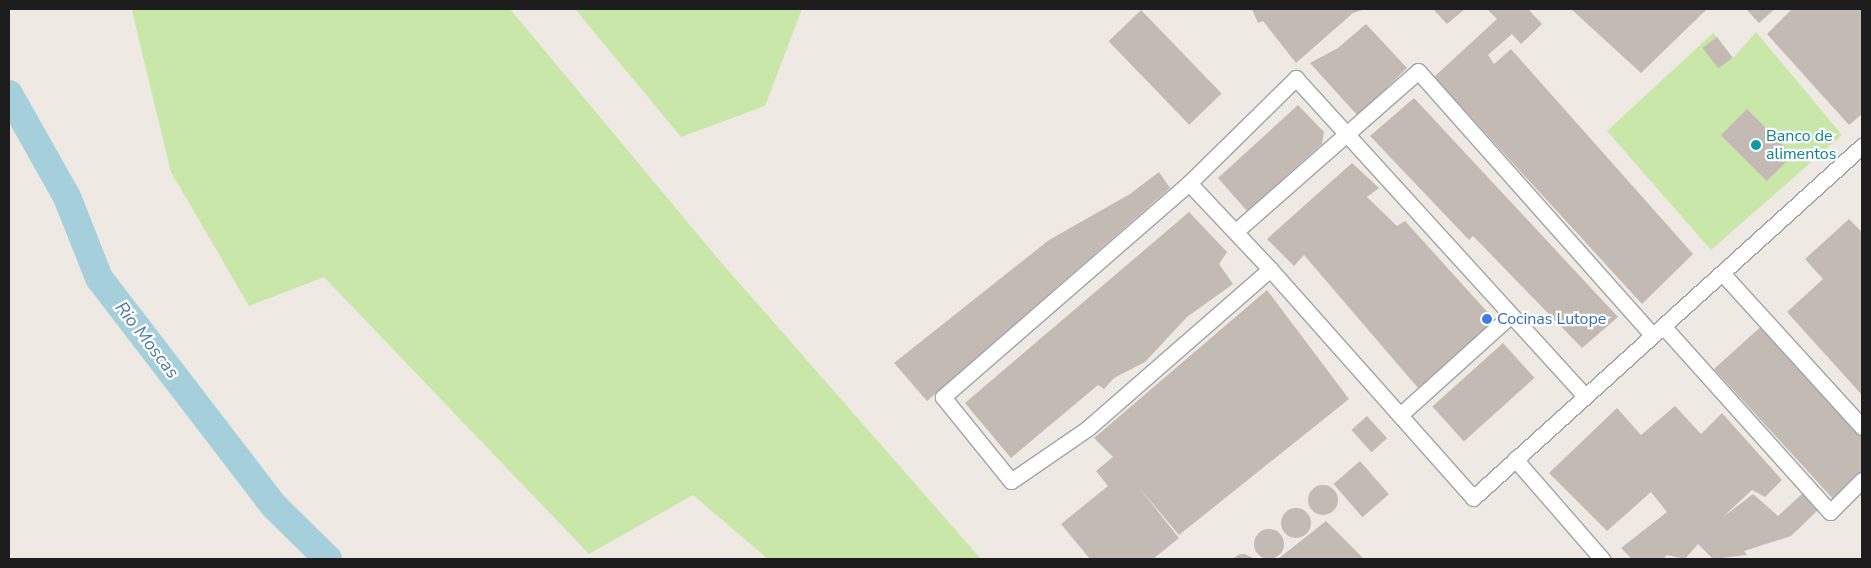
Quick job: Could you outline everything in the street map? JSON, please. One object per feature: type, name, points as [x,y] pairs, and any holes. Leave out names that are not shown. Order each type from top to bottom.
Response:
[{"type":"street","points":[[1236,231],[1344,133],[1418,71],[1657,330],[1830,512],[1862,480]]},
{"type":"street","points":[[1270,270],[1088,428],[1012,480],[942,397],[1189,183],[1296,78],[1585,396]]},
{"type":"street","points":[[1189,183],[1236,231],[1473,498],[1862,146]]},
{"type":"street","points":[[1722,273],[1862,427]]},
{"type":"street","points":[[1400,415],[1510,315]]},
{"type":"street","points":[[1515,459],[1602,559]]},
{"type":"green space","points":[[136,9],[510,9],[719,260],[981,559],[768,559],[693,495],[589,554],[324,277],[249,306],[171,172],[132,11]]},
{"type":"green space","points":[[575,9],[802,9],[765,106],[681,137]]},
{"type":"green space","points":[[1756,32],[1842,135],[1711,250],[1607,131],[1713,33],[1733,58]]},
{"type":"building","points":[[1252,9],[1365,9],[1353,13],[1296,63],[1263,21],[1258,23]]},
{"type":"building","points":[[1433,9],[1465,9],[1447,24]]},
{"type":"building","points":[[1487,9],[1528,9],[1542,24],[1521,44],[1512,34],[1488,55],[1494,64],[1511,49],[1693,254],[1642,304],[1434,77],[1497,19]]},
{"type":"building","points":[[1571,9],[1707,9],[1641,73]]},
{"type":"building","points":[[1746,9],[1775,9],[1759,23]]},
{"type":"building","points":[[1792,9],[1862,9],[1862,114],[1849,125],[1767,34]]},
{"type":"building","points":[[1141,10],[1222,93],[1189,125],[1109,41]]},
{"type":"building","points":[[1366,24],[1407,68],[1358,116],[1310,63],[1338,48]]},
{"type":"building","points":[[1717,37],[1733,58],[1718,69],[1703,48]]},
{"type":"building","points":[[1414,98],[1618,317],[1582,348],[1473,236],[1469,240],[1370,136]]},
{"type":"building","points":[[1298,105],[1324,132],[1322,144],[1247,211],[1218,178]]},
{"type":"building","name":"Banco de alimentos","points":[[1747,109],[1793,155],[1767,181],[1721,135]]},
{"type":"building","points":[[1352,163],[1379,188],[1367,197],[1397,226],[1405,221],[1491,316],[1491,324],[1418,388],[1304,255],[1294,266],[1267,239]]},
{"type":"building","points":[[1159,172],[1170,188],[927,401],[894,363],[1049,240],[1130,194]]},
{"type":"building","points":[[1189,212],[1227,252],[1219,264],[1233,284],[1187,317],[1145,362],[1114,378],[1104,389],[1098,385],[1011,458],[965,403]]},
{"type":"building","points":[[1849,219],[1862,232],[1862,395],[1787,312],[1823,279],[1805,259]]},
{"type":"building","points":[[1267,290],[1349,399],[1179,535],[1137,485],[1179,538],[1153,559],[1090,559],[1061,524],[1108,486],[1096,471],[1113,457],[1094,438]]},
{"type":"building","points":[[1766,322],[1862,427],[1862,474],[1834,500],[1714,369]]},
{"type":"building","points":[[1503,343],[1534,378],[1464,441],[1432,407]]},
{"type":"building","points":[[1675,406],[1701,434],[1722,413],[1782,480],[1765,497],[1752,490],[1723,517],[1753,494],[1778,516],[1803,493],[1818,510],[1791,536],[1744,551],[1747,555],[1713,559],[1698,544],[1685,559],[1667,555],[1663,559],[1632,559],[1621,548],[1667,512],[1651,492],[1607,531],[1549,473],[1617,408],[1641,435]]},
{"type":"building","points":[[1367,416],[1387,438],[1371,452],[1351,430]]},
{"type":"building","points":[[1360,461],[1389,494],[1362,517],[1334,484]]},
{"type":"building","points":[[1323,485],[1334,489],[1338,500],[1334,511],[1323,515],[1312,511],[1308,500],[1312,489]]},
{"type":"building","points":[[1296,508],[1307,512],[1311,523],[1307,534],[1296,538],[1285,534],[1281,523],[1285,512]]},
{"type":"building","points":[[1326,521],[1364,559],[1278,559]]},
{"type":"building","points":[[1269,529],[1280,533],[1284,544],[1280,555],[1269,559],[1258,555],[1254,544],[1258,533]]},
{"type":"building","points":[[1240,554],[1245,554],[1255,559],[1232,559]]},
{"type":"waterway","name":"Rio Moscas","points":[[9,94],[67,197],[99,278],[274,506],[328,559]]},
{"type":"place","name":"Banco de alimentos","points":[[1756,145]]},
{"type":"place","name":"Cocinas Lutope","points":[[1487,319]]}]
